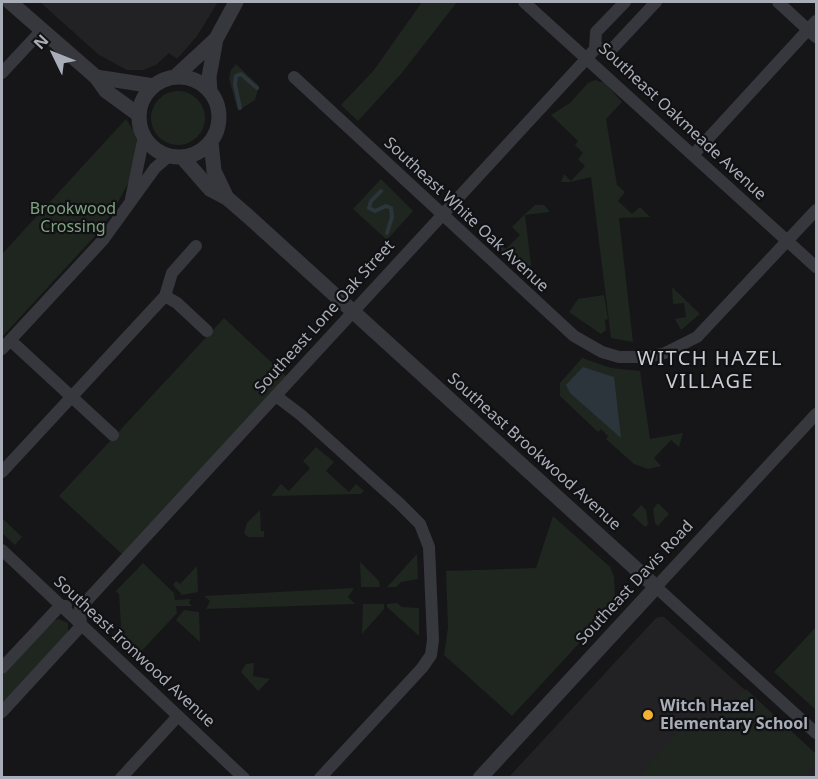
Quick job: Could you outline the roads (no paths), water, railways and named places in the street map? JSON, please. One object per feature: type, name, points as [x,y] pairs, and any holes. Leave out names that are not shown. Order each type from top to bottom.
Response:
[{"type":"street","points":[[10,2],[96,77],[106,91],[139,115]]},
{"type":"street","points":[[112,435],[71,397],[6,344],[104,240],[155,168],[176,157],[192,155],[211,142],[217,131],[219,115],[210,92],[209,77],[216,39],[236,2]]},
{"type":"street","name":"Southeast Oakmeade Avenue","points":[[524,2],[592,53],[693,155],[816,267]]},
{"type":"street","name":"Southeast Lone Oak Street","points":[[80,608],[592,53],[596,32],[625,2]]},
{"type":"street","name":"Southeast Lone Oak Street","points":[[592,53],[613,48],[656,2]]},
{"type":"street","points":[[693,155],[814,29],[778,2]]},
{"type":"street","points":[[2,73],[42,30]]},
{"type":"street","points":[[131,199],[144,136],[139,115],[145,96],[154,86],[175,77],[216,39]]},
{"type":"street","points":[[96,77],[154,86]]},
{"type":"street","points":[[175,77],[194,80],[210,92]]},
{"type":"street","name":"Southeast White Oak Avenue","points":[[294,77],[574,336],[602,352],[627,358],[665,353],[697,337],[787,242]]},
{"type":"street","points":[[144,136],[155,148],[176,157]]},
{"type":"street","name":"Southeast Brookwood Avenue","points":[[211,142],[214,171],[227,198]]},
{"type":"street","name":"Southeast Brookwood Avenue","points":[[176,157],[210,189],[227,198],[354,311],[816,733]]},
{"type":"street","points":[[787,242],[816,210]]},
{"type":"street","points":[[2,472],[165,296],[172,273],[196,246]]},
{"type":"street","points":[[165,296],[177,303],[207,331]]},
{"type":"street","points":[[276,396],[302,415],[400,504],[420,524],[429,547],[434,640],[430,655],[422,668],[320,777]]},
{"type":"street","name":"Southeast Davis Road","points":[[480,777],[816,414]]},
{"type":"street","name":"Southeast Ironwood Avenue","points":[[2,550],[244,777]]},
{"type":"street","points":[[2,668],[60,606],[80,608],[81,626],[2,712]]},
{"type":"street","points":[[121,777],[178,716]]},
{"type":"waterway","points":[[240,108],[235,85],[236,76],[241,74],[257,88]]},
{"type":"waterway","points":[[381,191],[371,201],[369,208],[375,211],[386,206],[391,208],[392,217],[387,233]]},
{"type":"place","name":"Witch Hazel Elementary School","points":[[648,715]]},
{"type":"district","name":"WITCH HAZEL VILLAGE","points":[[710,370]]},
{"type":"park label","name":"Brookwood Crossing","points":[[73,218]]}]
